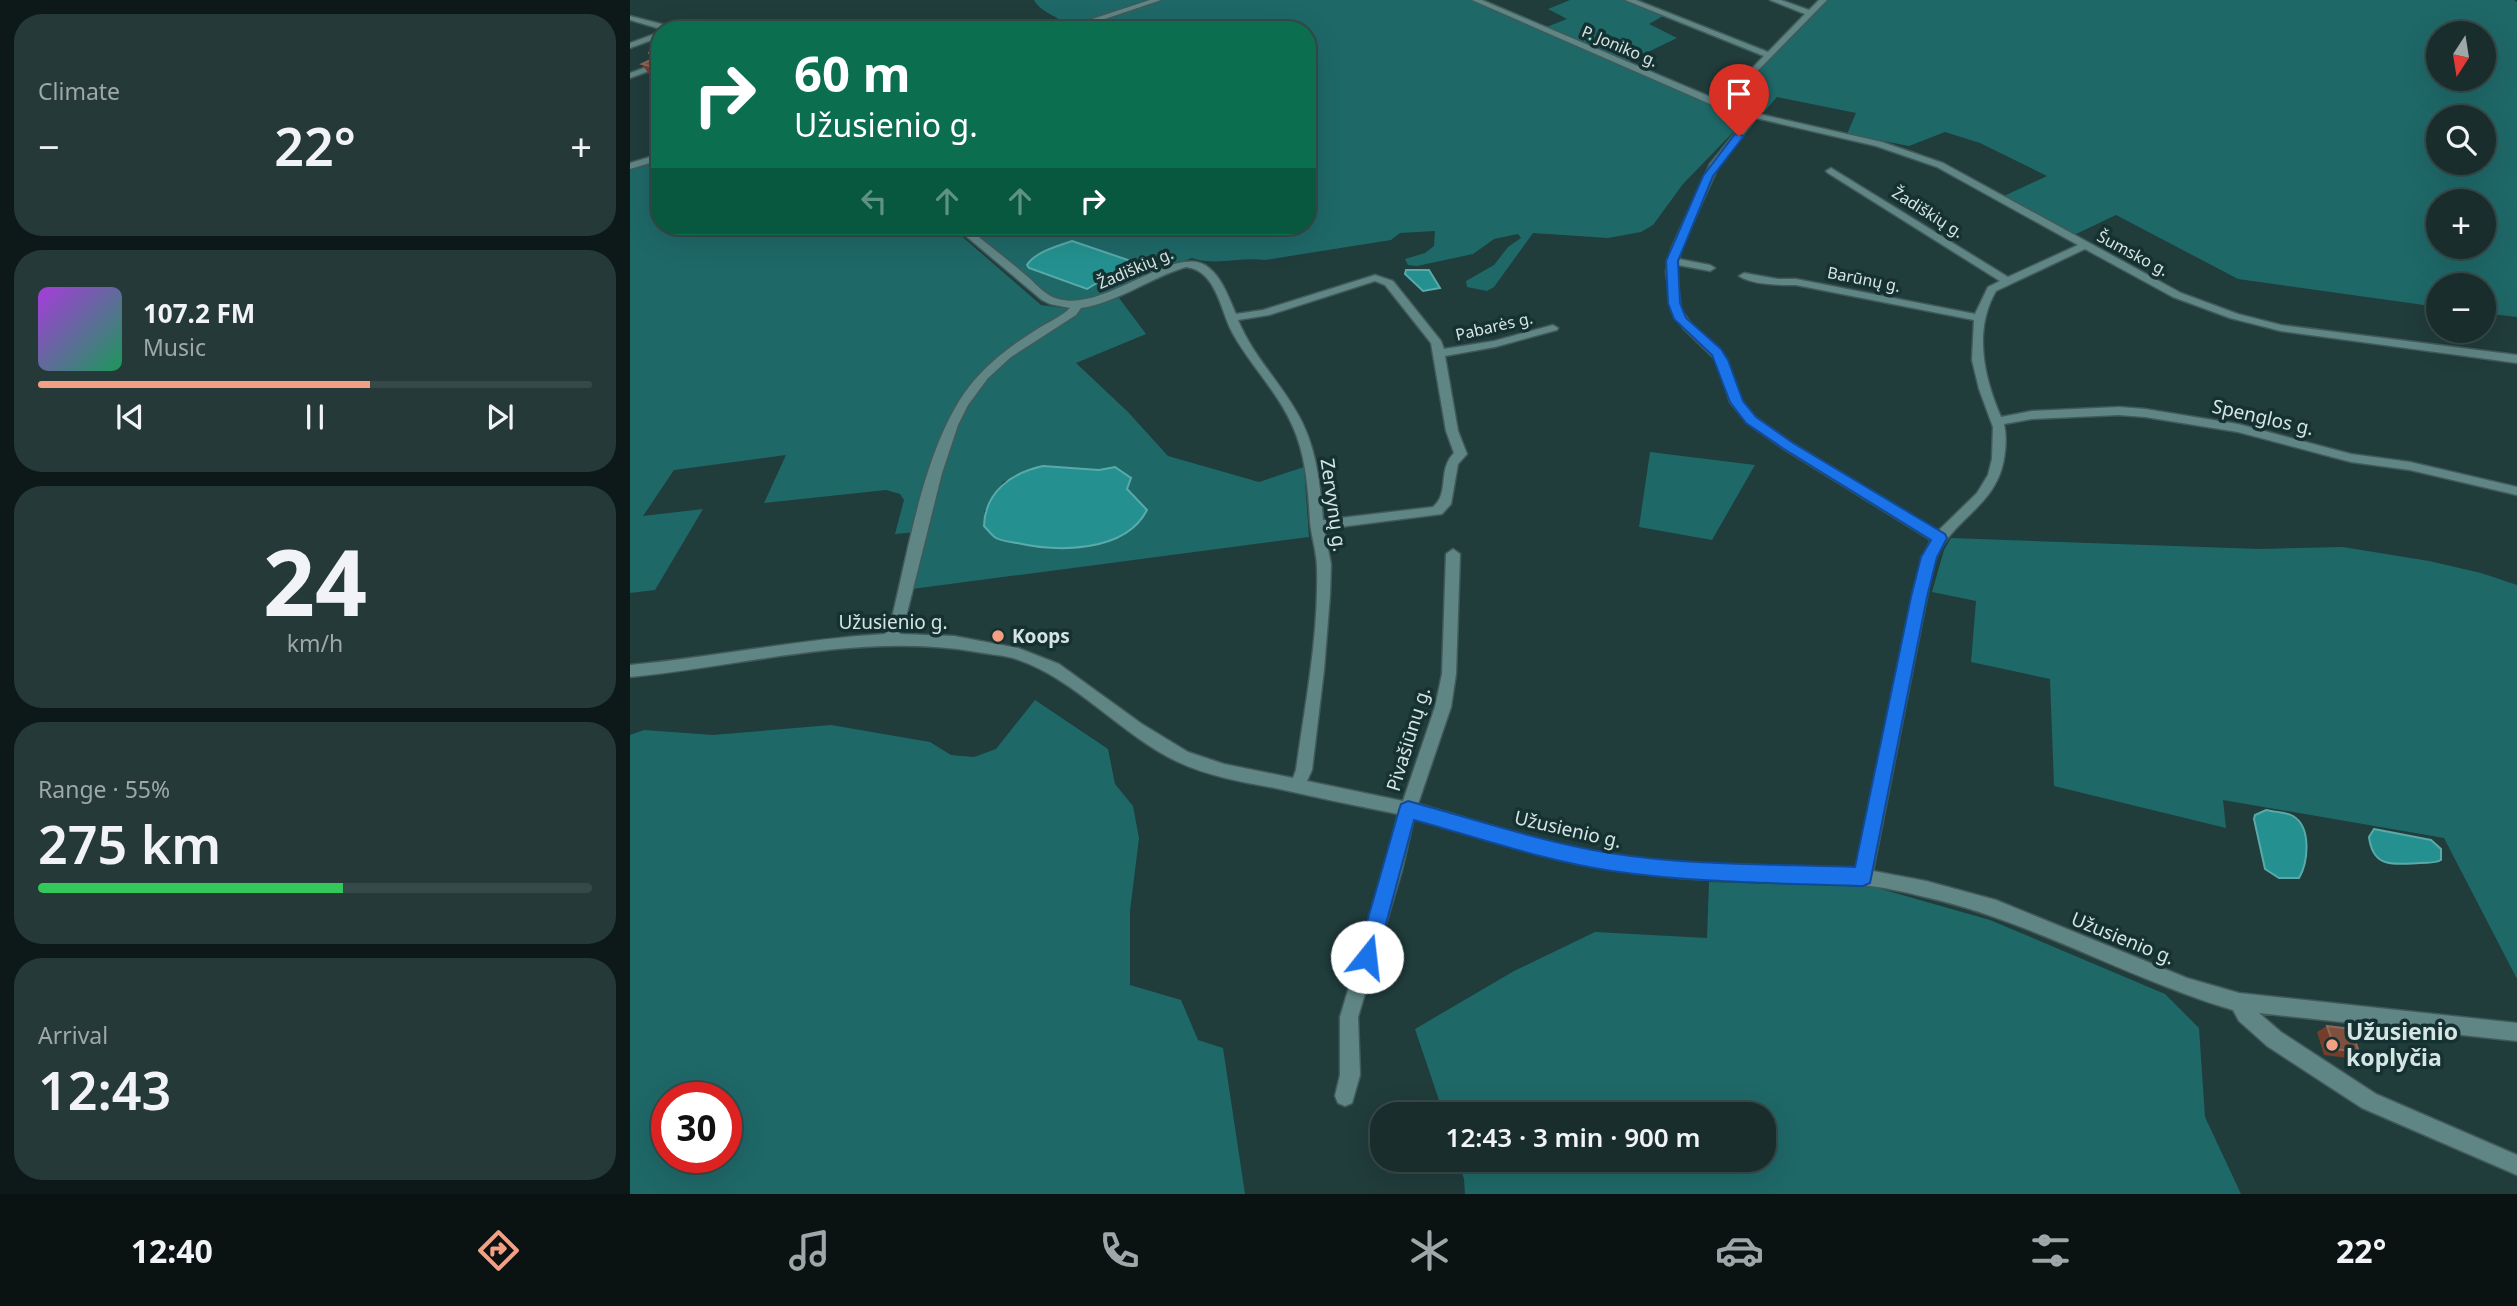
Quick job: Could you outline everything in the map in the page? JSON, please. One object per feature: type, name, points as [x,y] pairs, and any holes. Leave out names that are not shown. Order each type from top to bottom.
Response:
[{"type":"street","points":[[1091,21],[1157,0]]},
{"type":"street","name":"P. Joniko g.","points":[[1476,0],[1720,105],[1753,116]]},
{"type":"street","points":[[1629,0],[1642,2],[1769,55]]},
{"type":"street","points":[[1774,0],[1810,13]]},
{"type":"street","points":[[1720,105],[1823,0]]},
{"type":"street","points":[[630,19],[651,24]]},
{"type":"street","points":[[630,46],[651,38]]},
{"type":"street","points":[[630,76],[651,68]]},
{"type":"street","points":[[1753,116],[1708,176],[1672,261],[1674,303],[1681,319],[1722,360],[1736,402],[1751,420],[1788,446],[1939,538]]},
{"type":"street","name":"Šumsko g.","points":[[1753,116],[1879,144],[1929,160],[2176,295],[2257,323],[2517,359]]},
{"type":"street","points":[[630,166],[651,160]]},
{"type":"street","name":"Žadiškių g.","points":[[1831,171],[2007,281]]},
{"type":"street","points":[[970,235],[1047,298],[1064,304],[1085,303]]},
{"type":"street","points":[[1863,877],[1929,557],[1939,538],[1989,489],[1993,481],[2000,438],[1998,421],[1981,376],[1978,318],[1983,300],[1992,289],[2085,245]]},
{"type":"street","points":[[1672,261],[1710,268]]},
{"type":"street","name":"Žadiškių g.","points":[[1085,303],[1121,294],[1174,266],[1191,263]]},
{"type":"street","name":"Zervynų g.","points":[[1191,263],[1204,268],[1225,299],[1237,331],[1296,421],[1304,439],[1315,492],[1324,568],[1304,770],[1297,788]]},
{"type":"street","name":"Barūnų g.","points":[[1744,276],[1796,282],[1978,318]]},
{"type":"street","points":[[1233,318],[1265,313],[1375,278],[1389,283],[1437,343],[1452,430],[1461,450],[1461,454],[1452,463],[1445,504],[1437,511],[1317,525]]},
{"type":"street","points":[[891,639],[901,615],[913,559],[957,413],[975,386],[1014,349],[1085,303]]},
{"type":"street","name":"Pabarės g.","points":[[1440,353],[1496,344],[1553,328]]},
{"type":"street","name":"Spenglos g.","points":[[1998,421],[2044,414],[2119,411],[2144,413],[2238,428],[2351,458],[2410,466],[2517,491]]},
{"type":"street","name":"Pivašiūnų g.","points":[[1345,1096],[1350,1075],[1349,1017],[1408,810],[1443,707],[1448,674],[1453,554]]},
{"type":"street","name":"Užusienio g.","points":[[630,671],[682,666],[840,642],[891,639],[954,642],[1027,656],[1073,680],[1137,729],[1183,757],[1224,771],[1408,810],[1609,862],[1683,870],[1863,877],[1926,889],[1996,908],[2186,986],[2239,1002],[2517,1032]]},
{"type":"street","points":[[2239,1002],[2246,1014],[2274,1039],[2369,1101],[2517,1165]]},
{"type":"shaded area","points":[[1034,0],[1471,0],[1539,30],[1567,19],[1548,9],[1570,0],[1623,0],[1663,16],[1649,24],[1677,38],[1621,65],[1719,108],[1827,0],[2514,0],[2517,2],[2517,317],[2496,315],[2496,273],[2426,273],[2426,305],[2238,279],[2116,215],[2074,235],[2004,196],[2047,176],[1980,143],[1945,132],[1909,146],[1847,134],[1856,113],[1777,97],[1764,112],[1746,113],[1738,119],[1740,125],[1683,184],[1653,225],[1641,232],[1608,238],[1533,233],[1494,287],[1487,291],[1467,287],[1466,281],[1494,265],[1508,247],[1521,238],[1518,234],[1494,239],[1473,254],[1417,266],[1408,265],[1405,259],[1425,253],[1434,246],[1435,231],[1400,233],[1391,240],[1265,260],[1209,261],[1192,258],[1123,290],[1087,300],[1069,300],[1051,296],[976,235],[1316,235],[1316,21],[1062,21],[1037,5]]},
{"type":"shaded area","points":[[651,164],[651,235],[960,235],[1041,305],[1071,309],[1119,298],[1146,334],[1076,363],[1128,412],[1168,456],[1259,482],[1304,467],[1309,537],[912,589],[928,531],[895,534],[904,500],[900,494],[886,490],[764,503],[786,455],[674,470],[643,516],[703,509],[655,590],[630,593],[630,170]],"holes":[[[1043,466],[1099,470],[1115,467],[1131,478],[1127,489],[1142,504],[1141,521],[1109,539],[1072,549],[1048,547],[984,512],[1003,482]]]},
{"type":"shaded area","points":[[1072,241],[1128,260],[1129,263],[1087,289],[1027,265],[1041,253]]},
{"type":"shaded area","points":[[1406,270],[1429,270],[1440,288],[1423,291],[1405,274]]},
{"type":"shaded area","points":[[1650,452],[1755,465],[1712,540],[1639,527]]},
{"type":"shaded area","points":[[1043,466],[1099,470],[1115,467],[1131,478],[1127,489],[1147,510],[1137,524],[1123,535],[1089,546],[1051,548],[996,538],[984,526],[989,503],[1011,479]]},
{"type":"shaded area","points":[[1951,538],[2260,549],[2343,547],[2429,561],[2481,573],[2517,585],[2517,979],[2444,838],[2223,800],[2226,828],[2054,786],[2050,679],[1971,662],[1976,601],[1932,592],[1944,550]]},
{"type":"shaded area","points":[[1035,700],[1108,749],[1115,784],[1133,806],[1139,838],[1130,911],[1130,985],[1181,1000],[1198,1040],[1223,1048],[1245,1194],[630,1194],[630,735],[644,730],[713,735],[831,725],[930,742],[951,755],[974,757],[996,749]]},
{"type":"shaded area","points":[[2266,810],[2293,816],[2303,828],[2306,855],[2299,878],[2279,878],[2265,869],[2254,819],[2255,815]]},
{"type":"shaded area","points":[[2374,829],[2431,840],[2441,849],[2441,860],[2393,864],[2380,860],[2371,847],[2369,837]]},
{"type":"shaded area","points":[[1709,882],[1874,887],[1990,920],[2165,994],[2199,1028],[2205,1117],[2241,1194],[1465,1194],[1462,1172],[1776,1172],[1776,1102],[1440,1102],[1415,1029],[1514,971],[1595,932],[1707,938]]},
{"type":"building","points":[[2327,1026],[2351,1029],[2359,1052],[2335,1049]]},
{"type":"place","name":"Koops","points":[[998,636]]},
{"type":"place","name":"Užusienio koplyčia","points":[[2332,1045]]},
{"type":"route","points":[[1367,957],[1408,810],[1609,862],[1683,870],[1863,877],[1919,597],[1929,557],[1939,538],[1788,446],[1751,420],[1736,402],[1722,360],[1688,327],[1676,310],[1671,271],[1677,247],[1708,176],[1739,136]]}]
